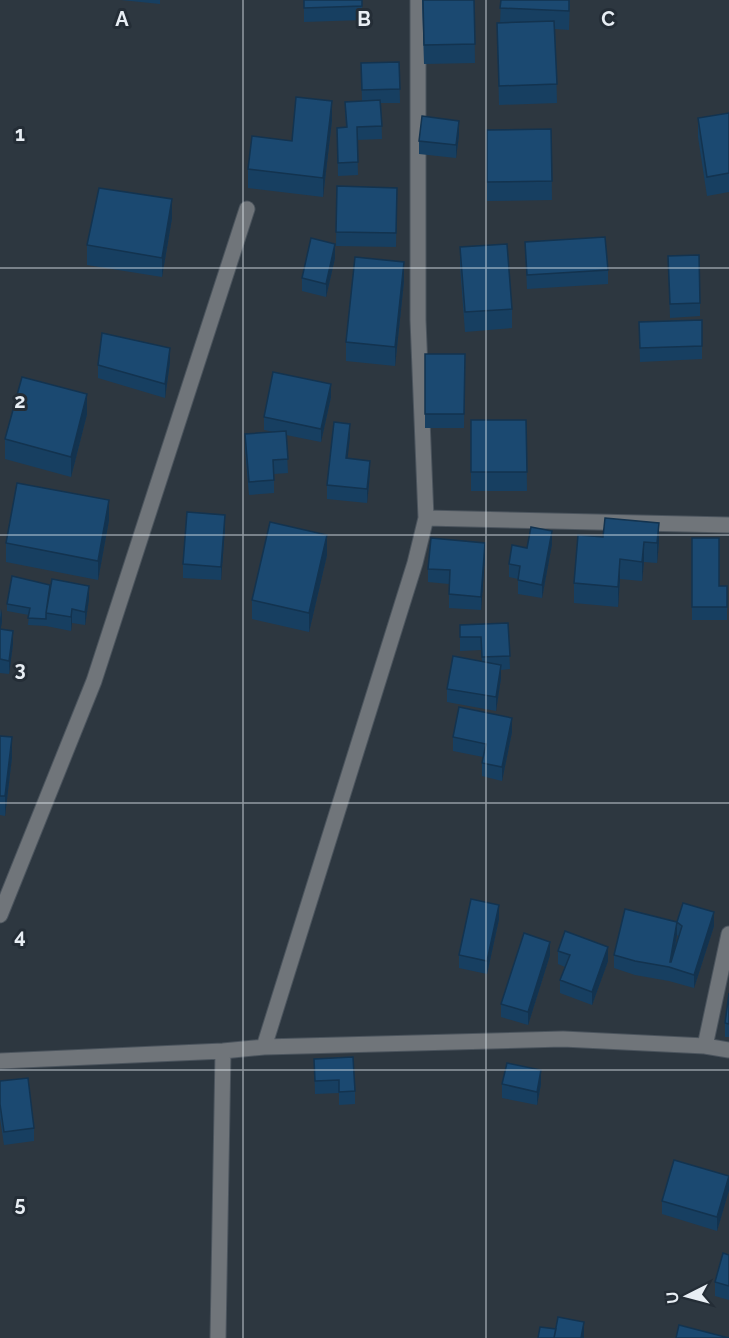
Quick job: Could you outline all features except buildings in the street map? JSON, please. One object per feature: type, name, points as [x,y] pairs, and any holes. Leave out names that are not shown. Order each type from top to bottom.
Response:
[{"type":"street","points":[[264,1047],[415,563],[426,518],[418,320],[418,0]]},
{"type":"street","points":[[0,915],[94,681],[247,209]]},
{"type":"street","points":[[426,518],[729,525]]},
{"type":"street","points":[[705,1046],[729,934]]},
{"type":"street","points":[[0,1061],[223,1051],[264,1047],[563,1039],[705,1046],[729,1050]]},
{"type":"street","points":[[218,1338],[223,1051]]}]
